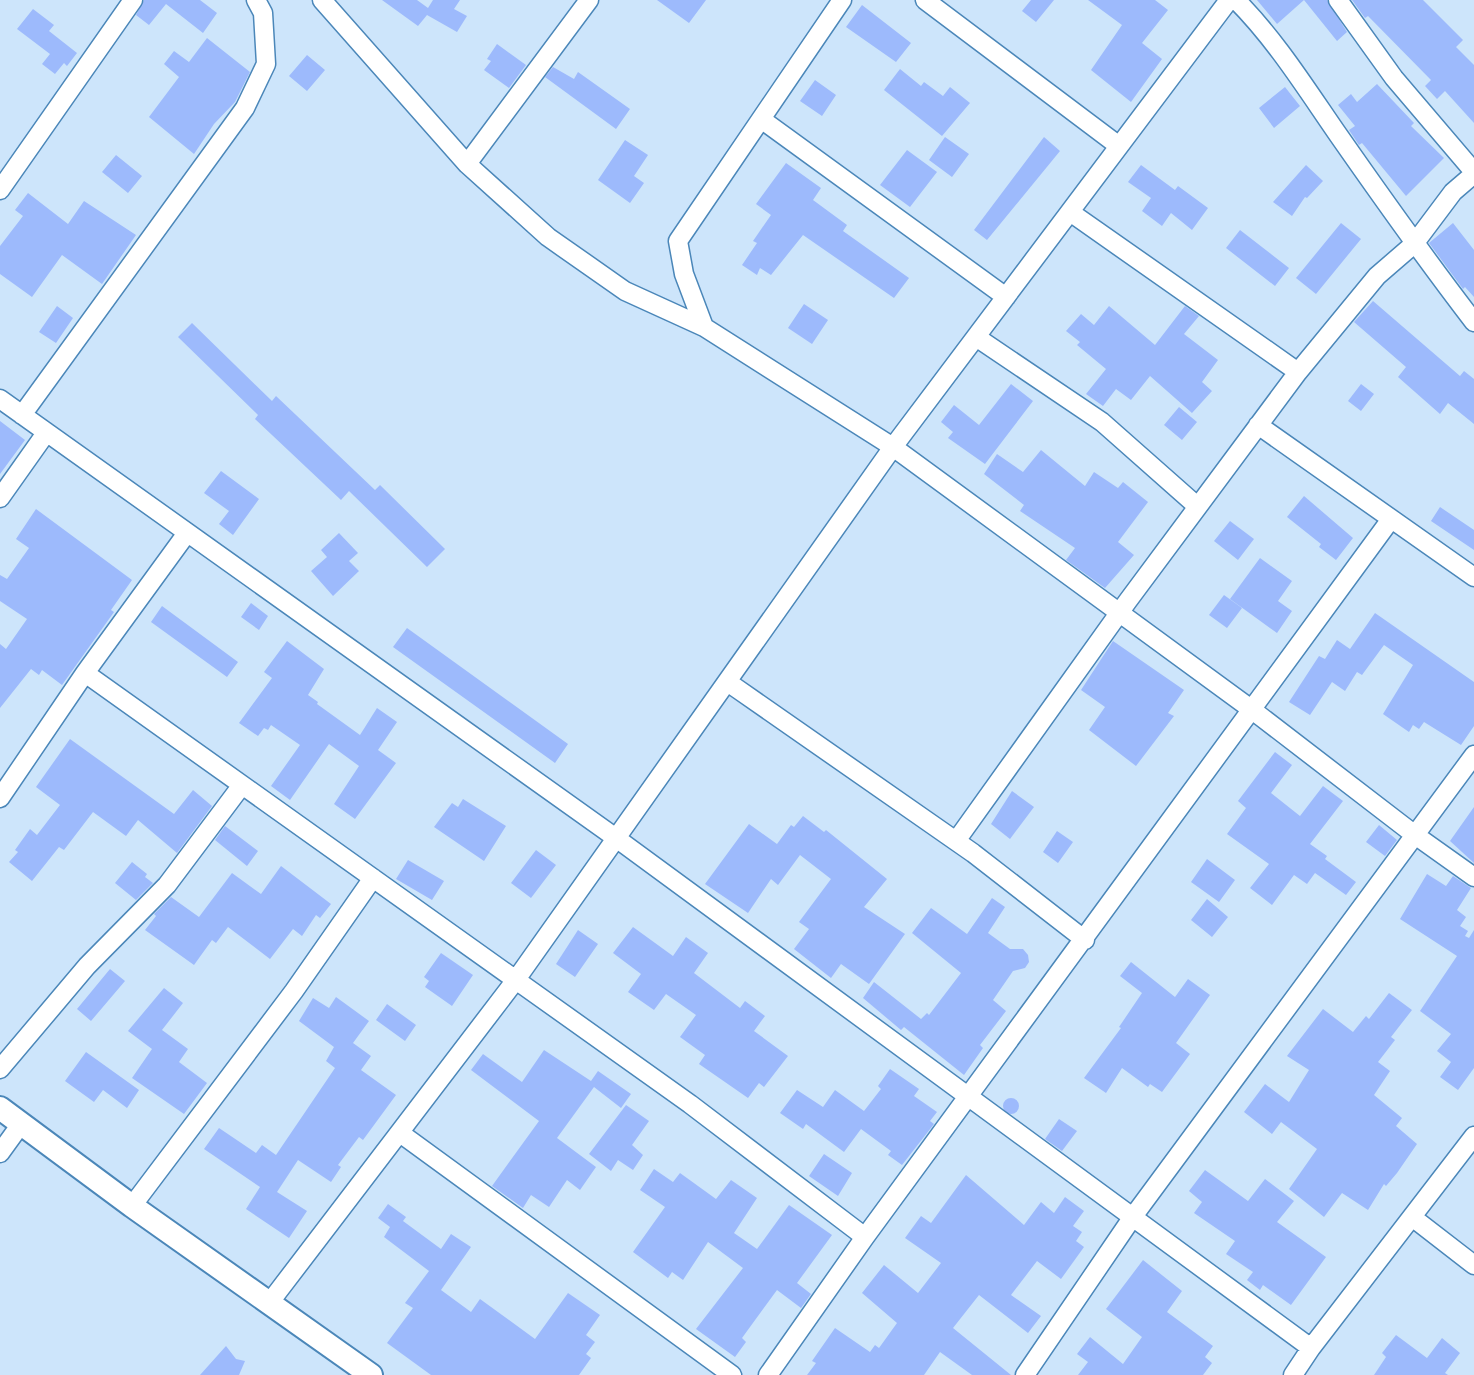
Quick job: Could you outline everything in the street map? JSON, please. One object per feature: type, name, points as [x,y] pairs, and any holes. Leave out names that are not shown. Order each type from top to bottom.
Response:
[{"type":"street","points":[[0,190],[133,0]]},
{"type":"street","points":[[22,415],[245,108],[266,64],[263,13],[256,0]]},
{"type":"street","points":[[322,0],[390,80],[468,164],[548,237],[625,291],[705,327],[893,447],[1251,709],[1415,835],[1474,877]]},
{"type":"street","points":[[468,164],[589,0]]},
{"type":"street","points":[[705,327],[684,274],[678,241],[842,0]]},
{"type":"street","points":[[925,0],[1119,146]]},
{"type":"street","points":[[270,1302],[515,981],[729,683],[893,447],[1229,0]]},
{"type":"street","points":[[1236,0],[1253,17],[1292,68],[1414,244],[1474,322]]},
{"type":"street","points":[[956,842],[1197,506],[1298,372],[1377,276],[1414,244],[1453,192],[1474,173],[1394,78],[1338,0]]},
{"type":"street","points":[[761,119],[1006,297]]},
{"type":"street","points":[[1070,212],[1298,372]]},
{"type":"street","points":[[976,337],[1102,422],[1197,506]]},
{"type":"street","points":[[0,399],[616,838],[1311,1348]]},
{"type":"street","points":[[1258,425],[1474,577]]},
{"type":"street","points":[[0,498],[46,433]]},
{"type":"street","points":[[768,1375],[865,1238],[969,1099],[1391,519]]},
{"type":"street","points":[[0,798],[85,674],[187,533]]},
{"type":"street","points":[[85,674],[690,1104],[865,1238]]},
{"type":"street","points":[[729,683],[956,842],[1085,940]]},
{"type":"street","points":[[1025,1375],[1132,1218],[1474,755]]},
{"type":"street","points":[[0,1069],[87,966],[167,885],[242,784]]},
{"type":"street","points":[[132,1206],[294,991],[373,878]]},
{"type":"street","points":[[0,1108],[132,1206],[370,1375]]},
{"type":"street","points":[[0,1152],[21,1124]]},
{"type":"street","points":[[400,1133],[732,1375]]},
{"type":"street","points":[[1293,1375],[1311,1348],[1474,1136]]},
{"type":"street","points":[[1412,1217],[1474,1265]]},
{"type":"building","points":[[144,0],[200,0],[217,13],[203,33],[166,4],[149,25],[136,15]]},
{"type":"building","points":[[382,0],[417,0],[428,8],[433,0],[460,0],[454,9],[467,16],[457,32],[427,15],[418,26]]},
{"type":"building","points":[[657,0],[706,0],[689,23]]},
{"type":"building","points":[[1031,0],[1054,0],[1036,22],[1022,11]]},
{"type":"building","points":[[1088,0],[1155,0],[1168,10],[1142,43],[1162,59],[1131,102],[1091,70],[1122,25]]},
{"type":"building","points":[[1257,0],[1304,0],[1277,24]]},
{"type":"building","points":[[1304,0],[1327,0],[1347,32],[1337,41]]},
{"type":"building","points":[[1352,0],[1423,0],[1463,40],[1456,47],[1474,65],[1474,123],[1445,91],[1437,99],[1425,86],[1431,80],[1368,16],[1365,18]]},
{"type":"building","points":[[862,5],[911,43],[896,62],[846,27]]},
{"type":"building","points":[[33,9],[54,25],[49,31],[77,53],[67,66],[64,63],[55,74],[42,64],[50,54],[17,29]]},
{"type":"building","points":[[207,38],[250,72],[235,102],[214,124],[194,154],[149,117],[179,77],[164,64],[174,51],[189,62]]},
{"type":"building","points":[[497,44],[526,65],[509,88],[484,70],[491,61],[487,59]]},
{"type":"building","points":[[307,55],[325,70],[307,91],[289,76]]},
{"type":"building","points":[[553,67],[574,79],[578,72],[630,109],[616,129],[545,77]]},
{"type":"building","points":[[900,69],[921,86],[924,82],[943,96],[950,87],[970,103],[942,136],[884,90]]},
{"type":"building","points":[[815,80],[836,95],[822,116],[800,101]]},
{"type":"building","points":[[1377,84],[1414,123],[1411,126],[1444,158],[1406,196],[1362,143],[1359,145],[1349,130],[1355,126],[1338,105],[1351,94],[1357,102]]},
{"type":"building","points":[[1285,87],[1300,106],[1274,128],[1259,108]]},
{"type":"building","points":[[945,137],[969,154],[952,177],[929,160]]},
{"type":"building","points":[[1044,137],[1060,151],[987,240],[974,230]]},
{"type":"building","points":[[625,140],[648,155],[634,176],[644,183],[630,203],[598,180]]},
{"type":"building","points":[[907,150],[937,172],[910,207],[880,185]]},
{"type":"building","points":[[116,155],[142,176],[128,193],[102,172]]},
{"type":"building","points":[[786,163],[821,188],[813,200],[847,225],[843,231],[909,278],[894,298],[803,235],[771,275],[760,268],[757,275],[742,265],[757,243],[753,241],[771,215],[756,204]]},
{"type":"building","points":[[1141,165],[1175,190],[1178,186],[1208,208],[1192,230],[1171,213],[1162,226],[1142,211],[1151,198],[1128,182]]},
{"type":"building","points":[[1306,165],[1323,181],[1307,198],[1305,197],[1292,216],[1273,202]]},
{"type":"building","points":[[28,193],[68,224],[84,201],[136,235],[102,284],[62,255],[32,297],[0,274],[0,246],[23,216],[15,210]]},
{"type":"building","points":[[1341,223],[1361,239],[1316,294],[1296,278]]},
{"type":"building","points":[[1453,223],[1474,250],[1474,297],[1465,287],[1463,289],[1429,243]]},
{"type":"building","points":[[1240,230],[1289,268],[1275,286],[1226,248]]},
{"type":"building","points":[[1373,301],[1460,376],[1464,371],[1474,379],[1474,424],[1448,403],[1440,414],[1398,377],[1406,367],[1354,322]]},
{"type":"building","points":[[804,304],[828,320],[812,344],[788,328]]},
{"type":"building","points":[[57,306],[73,318],[56,343],[39,332]]},
{"type":"building","points":[[1109,306],[1155,345],[1185,306],[1199,316],[1184,334],[1218,360],[1202,382],[1212,391],[1192,413],[1150,376],[1131,400],[1116,389],[1103,406],[1086,394],[1106,369],[1077,345],[1080,342],[1066,331],[1081,314],[1094,325]]},
{"type":"building","points":[[192,323],[272,401],[276,396],[375,490],[380,485],[445,549],[427,567],[349,491],[341,500],[255,419],[258,415],[178,337]]},
{"type":"building","points":[[1011,384],[1033,401],[985,464],[948,438],[953,432],[941,422],[954,405],[979,425]]},
{"type":"building","points":[[1361,384],[1374,394],[1361,411],[1348,401]]},
{"type":"building","points":[[1179,407],[1197,422],[1182,440],[1164,425]]},
{"type":"building","points":[[0,421],[25,440],[0,474]]},
{"type":"building","points":[[1041,450],[1085,486],[1094,472],[1118,488],[1123,482],[1148,502],[1118,542],[1134,555],[1105,588],[1066,560],[1075,548],[1020,511],[1024,505],[984,474],[997,454],[1023,472]]},
{"type":"building","points":[[221,471],[259,499],[233,535],[219,524],[229,511],[204,493]]},
{"type":"building","points":[[1304,496],[1353,538],[1336,560],[1319,547],[1321,544],[1287,517]]},
{"type":"building","points":[[1440,507],[1474,530],[1474,550],[1431,521]]},
{"type":"building","points":[[36,509],[132,580],[111,610],[114,612],[62,685],[42,670],[39,675],[31,669],[0,708],[0,644],[6,649],[27,619],[0,601],[0,575],[7,579],[29,548],[16,539]]},
{"type":"building","points":[[1230,521],[1254,539],[1238,560],[1214,541]]},
{"type":"building","points":[[339,533],[358,553],[349,561],[359,571],[333,596],[311,571],[327,557],[321,550]]},
{"type":"building","points":[[1260,558],[1292,581],[1278,601],[1292,611],[1277,633],[1230,599]]},
{"type":"building","points":[[1224,595],[1242,608],[1227,628],[1209,615]]},
{"type":"building","points":[[251,603],[268,616],[259,630],[241,617]]},
{"type":"building","points":[[162,606],[238,662],[227,677],[151,622]]},
{"type":"building","points":[[1375,613],[1474,682],[1474,726],[1461,745],[1424,722],[1419,729],[1413,725],[1409,732],[1383,714],[1413,665],[1384,645],[1362,675],[1357,672],[1345,691],[1332,682],[1310,715],[1289,702],[1319,656],[1325,659],[1337,640],[1350,649]]},
{"type":"building","points":[[407,628],[568,744],[555,763],[393,647]]},
{"type":"building","points":[[287,641],[324,669],[308,695],[318,702],[317,704],[360,735],[377,708],[397,722],[378,750],[396,763],[355,819],[334,804],[359,766],[329,744],[290,800],[271,786],[300,745],[271,725],[268,730],[264,728],[258,736],[239,723],[272,678],[264,672]]},
{"type":"building","points":[[1113,641],[1184,690],[1168,713],[1174,716],[1136,766],[1089,730],[1105,707],[1081,690]]},
{"type":"building","points":[[70,739],[174,814],[193,790],[212,806],[177,853],[138,820],[126,836],[93,812],[64,850],[59,847],[32,881],[9,862],[18,852],[15,850],[30,829],[37,835],[60,805],[36,787]]},
{"type":"building","points":[[1275,752],[1292,765],[1271,793],[1300,816],[1323,786],[1343,801],[1310,844],[1327,856],[1325,859],[1356,882],[1346,895],[1315,873],[1307,884],[1294,875],[1272,905],[1250,888],[1269,864],[1227,834],[1246,808],[1238,801]]},
{"type":"building","points":[[1012,791],[1034,807],[1010,839],[991,824]]},
{"type":"building","points":[[463,799],[506,826],[484,861],[434,827],[452,803],[458,807]]},
{"type":"building","points":[[1474,807],[1474,863],[1450,841]]},
{"type":"building","points":[[803,816],[824,832],[826,830],[887,879],[864,907],[905,934],[869,984],[841,964],[831,978],[794,949],[809,929],[799,922],[831,879],[800,855],[778,885],[771,879],[748,913],[705,884],[749,824],[777,844],[791,825],[794,827]]},
{"type":"building","points":[[1379,825],[1397,840],[1385,856],[1366,842]]},
{"type":"building","points":[[225,826],[258,851],[247,866],[215,840]]},
{"type":"building","points":[[1057,831],[1073,842],[1058,863],[1043,852]]},
{"type":"building","points":[[536,850],[556,865],[531,898],[511,883]]},
{"type":"building","points":[[1207,859],[1235,880],[1219,902],[1191,882]]},
{"type":"building","points":[[408,860],[444,881],[432,900],[396,879]]},
{"type":"building","points":[[132,862],[147,874],[145,877],[153,883],[136,900],[115,883]]},
{"type":"building","points":[[281,866],[331,904],[320,918],[316,915],[302,936],[293,929],[270,959],[228,927],[216,943],[212,940],[194,965],[145,930],[156,916],[154,914],[171,897],[199,917],[232,873],[261,894]]},
{"type":"building","points":[[1427,874],[1446,886],[1453,876],[1471,888],[1457,910],[1466,917],[1460,926],[1468,931],[1465,936],[1469,938],[1474,930],[1474,1068],[1458,1090],[1440,1077],[1451,1062],[1437,1051],[1451,1034],[1420,1011],[1457,956],[1400,919]]},
{"type":"building","points":[[992,898],[1005,907],[988,933],[1010,949],[1023,949],[1028,955],[1029,962],[1025,968],[1013,971],[993,1000],[1006,1011],[980,1045],[983,1048],[964,1075],[904,1027],[901,1030],[863,998],[874,982],[921,1019],[927,1013],[929,1015],[961,973],[912,933],[931,908],[967,934]]},
{"type":"building","points":[[1207,899],[1228,917],[1212,937],[1191,920]]},
{"type":"building","points":[[633,927],[673,956],[686,937],[708,953],[694,973],[740,1008],[745,1001],[765,1016],[754,1031],[788,1056],[764,1087],[759,1083],[748,1098],[699,1064],[705,1055],[680,1037],[696,1015],[666,994],[654,1010],[628,992],[641,974],[613,953]]},
{"type":"building","points":[[578,930],[598,944],[575,977],[556,964]]},
{"type":"building","points":[[441,953],[473,975],[452,1006],[425,987],[429,981],[424,977]]},
{"type":"building","points":[[1131,962],[1175,997],[1188,979],[1210,995],[1176,1043],[1190,1054],[1162,1092],[1150,1084],[1148,1087],[1122,1068],[1106,1093],[1084,1078],[1121,1028],[1119,1027],[1142,993],[1120,976]]},
{"type":"building","points":[[110,969],[125,981],[91,1021],[77,1009]]},
{"type":"building","points":[[164,988],[183,1003],[162,1030],[188,1049],[179,1062],[207,1083],[184,1114],[132,1078],[152,1049],[128,1031]]},
{"type":"building","points":[[1389,993],[1412,1010],[1391,1037],[1395,1040],[1378,1062],[1390,1071],[1374,1095],[1402,1118],[1396,1126],[1417,1144],[1397,1173],[1386,1186],[1384,1184],[1368,1210],[1342,1193],[1324,1217],[1289,1189],[1317,1149],[1281,1122],[1272,1134],[1244,1112],[1265,1084],[1289,1102],[1309,1070],[1287,1056],[1323,1009],[1353,1032],[1366,1016],[1369,1019]]},
{"type":"building","points":[[336,997],[369,1021],[353,1043],[371,1056],[361,1070],[396,1095],[363,1140],[359,1137],[338,1165],[341,1167],[331,1182],[298,1160],[277,1192],[307,1211],[289,1238],[246,1209],[260,1187],[204,1149],[219,1128],[256,1153],[262,1145],[276,1155],[335,1068],[326,1061],[334,1047],[299,1021],[313,998],[329,1008]]},
{"type":"building","points":[[387,1004],[416,1025],[405,1041],[376,1020]]},
{"type":"building","points":[[544,1050],[591,1081],[598,1071],[631,1094],[621,1108],[594,1087],[557,1138],[596,1167],[580,1190],[567,1180],[549,1207],[531,1195],[523,1208],[492,1186],[539,1121],[471,1070],[483,1054],[522,1082]]},
{"type":"building","points":[[86,1052],[139,1090],[127,1108],[103,1090],[94,1102],[65,1081]]},
{"type":"building","points":[[890,1069],[919,1089],[914,1096],[937,1112],[930,1121],[934,1124],[902,1165],[888,1155],[891,1151],[861,1129],[844,1152],[806,1124],[803,1129],[780,1113],[797,1090],[823,1107],[835,1090],[864,1111],[881,1089],[878,1086]]},
{"type":"building","points":[[1008,1098],[1014,1098],[1019,1106],[1017,1112],[1008,1114],[1003,1109],[1003,1103]]},
{"type":"building","points":[[626,1105],[649,1121],[632,1145],[643,1155],[633,1170],[618,1160],[611,1171],[589,1154]]},
{"type":"building","points":[[1059,1119],[1077,1131],[1062,1151],[1045,1139]]},
{"type":"building","points":[[824,1154],[852,1173],[838,1196],[809,1176]]},
{"type":"building","points":[[654,1169],[673,1182],[680,1173],[716,1199],[731,1180],[757,1198],[734,1233],[757,1249],[789,1205],[832,1235],[797,1283],[811,1294],[801,1308],[777,1290],[742,1338],[746,1342],[735,1357],[696,1329],[743,1268],[708,1242],[683,1280],[672,1272],[668,1278],[633,1252],[665,1207],[640,1190]]},
{"type":"building","points":[[1205,1170],[1248,1201],[1265,1179],[1294,1201],[1277,1222],[1326,1257],[1291,1305],[1263,1285],[1260,1290],[1247,1280],[1253,1272],[1226,1254],[1235,1241],[1194,1213],[1202,1202],[1189,1191]]},
{"type":"building","points":[[966,1175],[1024,1225],[1041,1202],[1054,1213],[1065,1197],[1084,1211],[1073,1226],[1082,1232],[1076,1241],[1084,1247],[1061,1279],[1037,1261],[1011,1295],[1041,1316],[1028,1333],[979,1295],[953,1328],[1011,1375],[972,1375],[940,1352],[924,1375],[807,1375],[816,1363],[812,1361],[835,1328],[870,1352],[875,1345],[879,1348],[897,1323],[862,1293],[884,1265],[918,1293],[941,1263],[905,1238],[921,1216],[931,1223]]},
{"type":"building","points":[[388,1204],[406,1217],[403,1221],[441,1249],[451,1234],[471,1247],[441,1290],[471,1312],[480,1299],[535,1339],[568,1293],[600,1315],[586,1335],[595,1342],[586,1354],[591,1358],[579,1375],[431,1375],[387,1343],[413,1308],[405,1303],[429,1271],[384,1237],[390,1227],[378,1218]]},
{"type":"building","points":[[1143,1260],[1182,1291],[1167,1312],[1213,1346],[1205,1357],[1212,1363],[1203,1375],[1078,1375],[1088,1362],[1077,1354],[1090,1337],[1123,1364],[1142,1337],[1106,1309]]},
{"type":"building","points":[[1396,1335],[1427,1358],[1442,1338],[1460,1353],[1445,1373],[1448,1375],[1374,1375],[1386,1357],[1382,1353]]},
{"type":"building","points":[[226,1346],[236,1359],[245,1361],[239,1375],[200,1375]]}]
